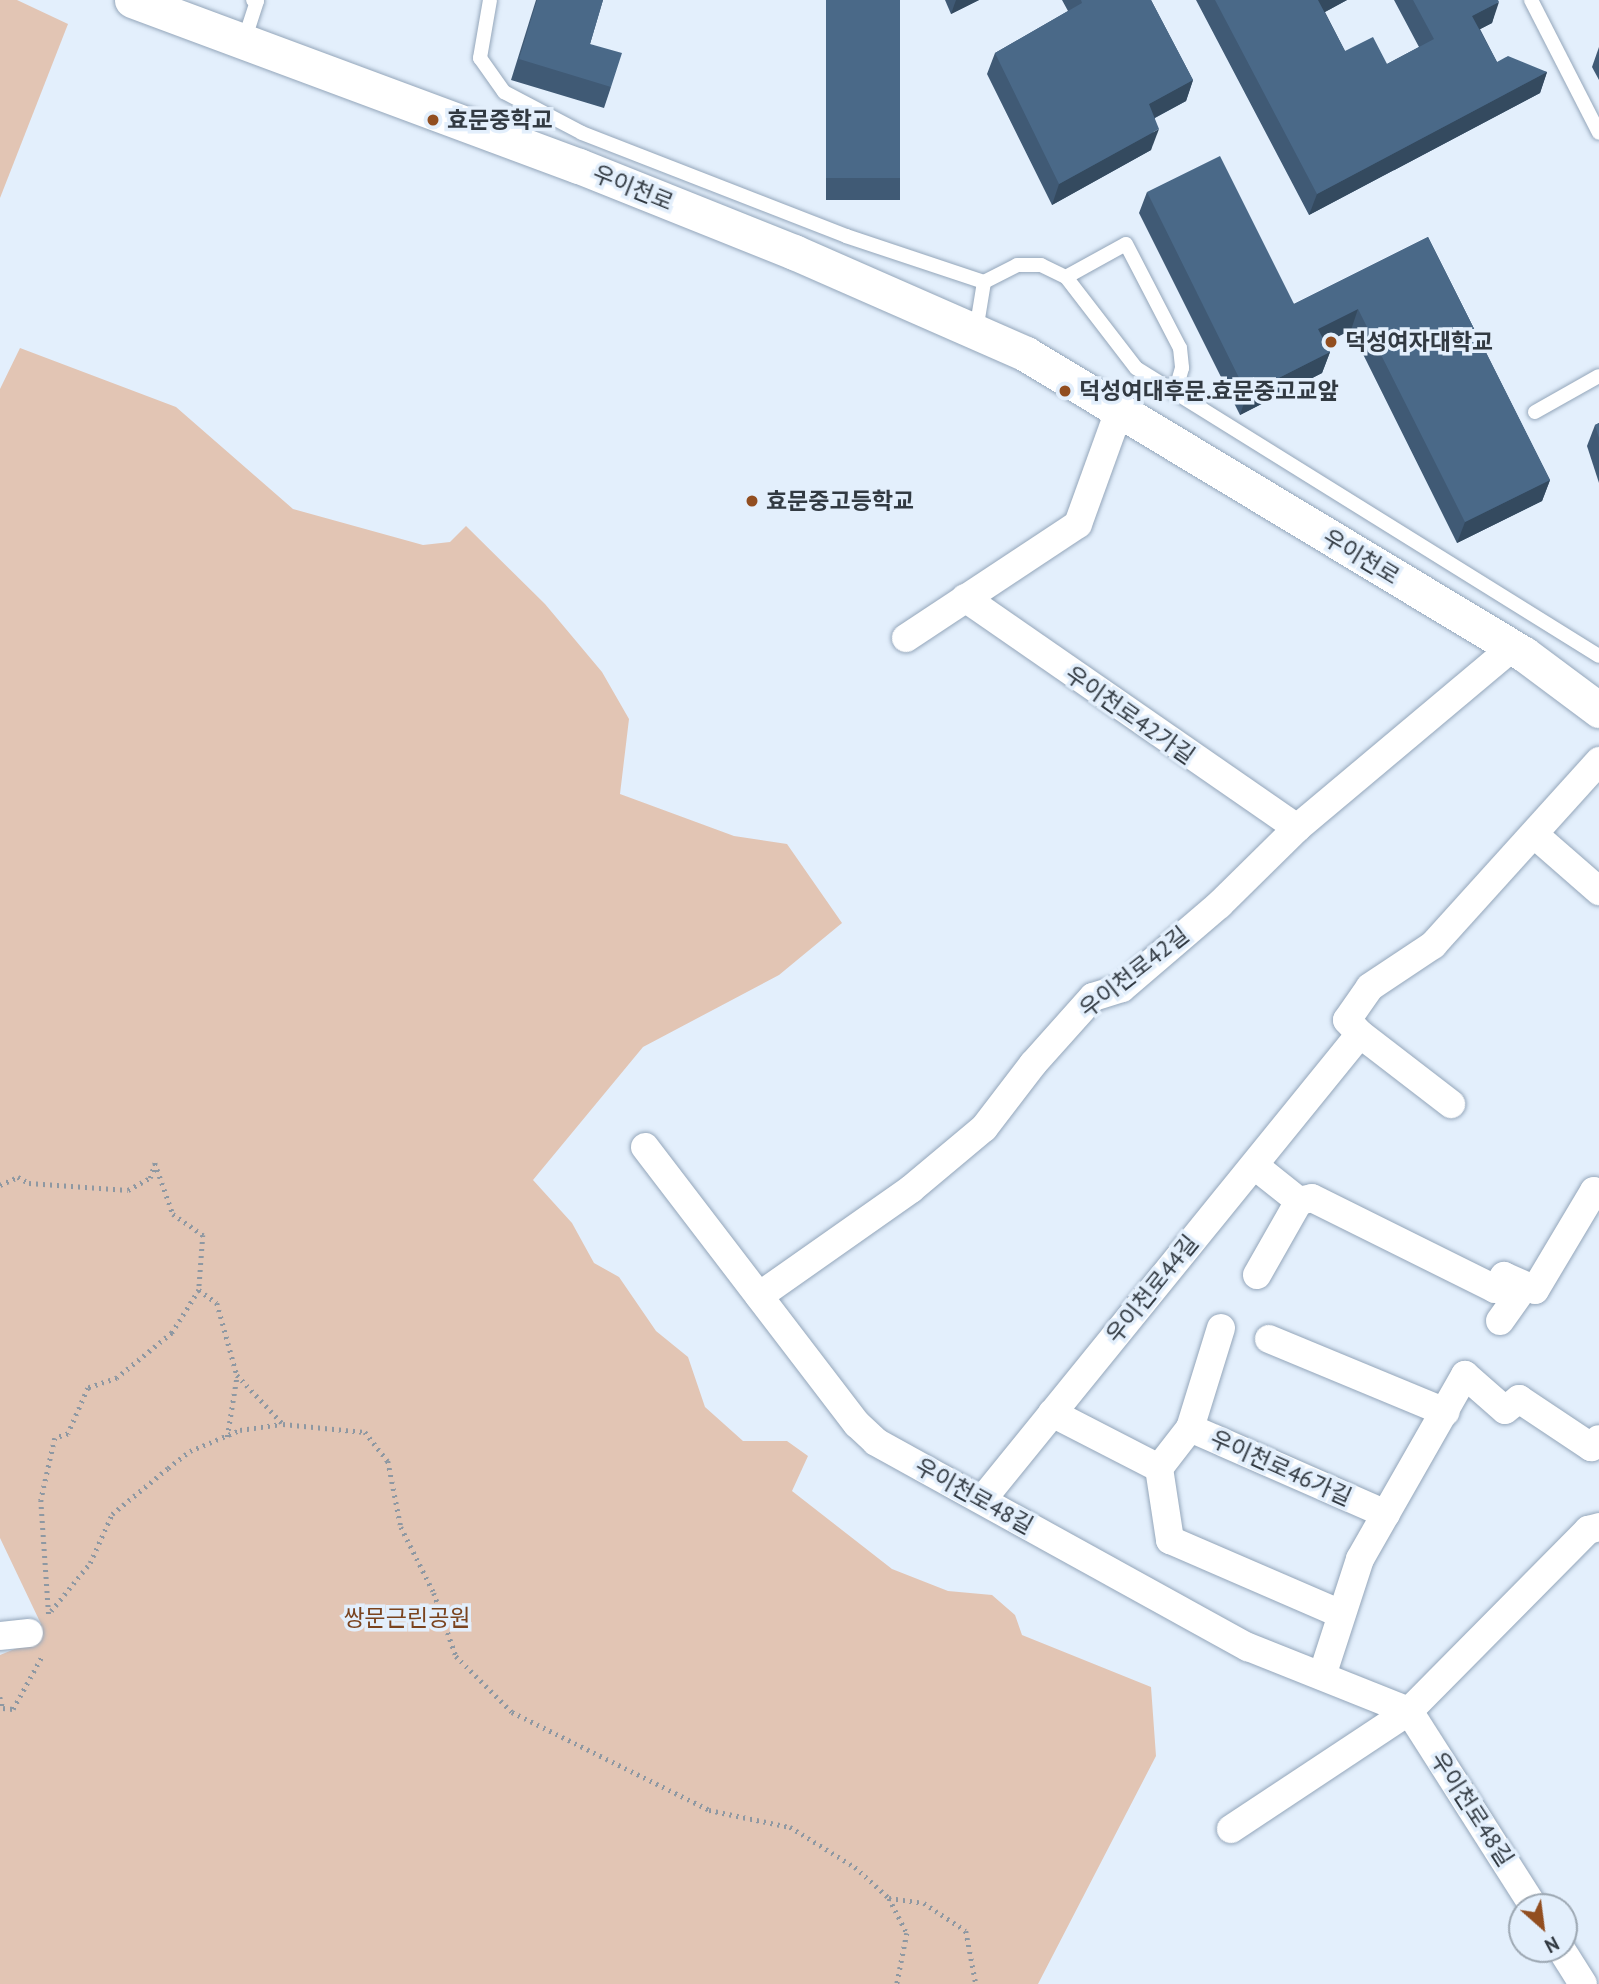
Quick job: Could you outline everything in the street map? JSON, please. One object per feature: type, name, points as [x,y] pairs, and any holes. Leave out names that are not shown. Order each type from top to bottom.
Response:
[{"type":"street","name":"우이천로","points":[[132,0],[245,38],[769,242],[1026,354],[1513,647],[1599,710]]},
{"type":"street","points":[[905,638],[1078,524],[1119,411]]},
{"type":"street","name":"우이천로42가길","points":[[965,598],[1297,828]]},
{"type":"street","name":"우이천로42길","points":[[759,1296],[911,1189],[985,1128],[1033,1064],[1093,997],[1122,988],[1219,905],[1297,828],[1513,647]]},
{"type":"street","points":[[1451,1104],[1360,1034],[1347,1020],[1370,987],[1433,945],[1484,884],[1536,836],[1599,761]]},
{"type":"street","points":[[1536,836],[1599,891]]},
{"type":"street","name":"우이천로44길","points":[[982,1500],[1360,1034]]},
{"type":"street","name":"우이천로48길","points":[[645,1147],[857,1424],[876,1442],[1248,1647],[1409,1711],[1525,1893]]},
{"type":"street","points":[[1255,1166],[1299,1201]]},
{"type":"street","points":[[1257,1275],[1299,1201],[1312,1198],[1495,1289],[1504,1276],[1535,1290],[1594,1191],[1599,1193]]},
{"type":"street","points":[[1500,1321],[1525,1286]]},
{"type":"street","points":[[1190,1428],[1221,1328]]},
{"type":"street","points":[[1269,1339],[1445,1412]]},
{"type":"street","points":[[1322,1676],[1360,1559],[1465,1375],[1505,1410],[1519,1398],[1591,1447],[1599,1440]]},
{"type":"street","points":[[1052,1413],[1159,1468],[1170,1540],[1340,1614]]},
{"type":"street","name":"우이천로46가길","points":[[1159,1468],[1190,1428],[1386,1514]]},
{"type":"street","points":[[1231,1829],[1409,1711],[1588,1530],[1599,1527]]},
{"type":"street","points":[[0,1636],[29,1633]]},
{"type":"street","points":[[1570,1963],[1583,1984]]},
{"type":"lane","points":[[245,38],[257,1],[253,0]]},
{"type":"lane","points":[[490,0],[480,58],[504,92],[582,133],[846,236],[984,282],[1017,265],[1041,265],[1066,276],[1136,369],[1599,656]]},
{"type":"lane","points":[[1531,0],[1599,133]]},
{"type":"lane","points":[[1066,276],[1126,244],[1180,348],[1182,369],[1175,393]]},
{"type":"lane","points":[[976,332],[984,282]]},
{"type":"lane","points":[[1535,412],[1599,376]]},
{"type":"path","points":[[0,1185],[18,1177],[29,1184],[128,1190],[150,1178],[155,1163],[173,1214],[203,1235],[199,1290],[172,1333],[147,1357],[117,1378],[88,1388],[68,1434],[54,1438],[41,1500],[47,1545]]},
{"type":"path","points":[[199,1290],[217,1303],[237,1375],[227,1438]]},
{"type":"path","points":[[237,1375],[283,1424]]},
{"type":"path","points":[[50,1611],[90,1563],[112,1514],[190,1451],[259,1425],[283,1424],[365,1432],[388,1461],[401,1527],[434,1593],[456,1656],[512,1713],[709,1811],[790,1827],[855,1867],[889,1898],[907,1933],[897,1984]]},
{"type":"path","points":[[889,1898],[924,1903],[965,1931],[976,1984]]},
{"type":"green space","points":[[0,0],[17,0],[68,24],[0,198]]},
{"type":"green space","name":"쌍문근린공원","points":[[20,348],[176,407],[293,509],[423,545],[450,542],[466,526],[545,604],[602,672],[629,719],[620,794],[734,836],[787,844],[842,923],[779,975],[643,1047],[533,1180],[572,1223],[594,1263],[619,1277],[656,1331],[688,1357],[705,1407],[743,1441],[787,1441],[808,1456],[792,1491],[892,1569],[948,1591],[992,1595],[1015,1615],[1022,1635],[1151,1687],[1156,1756],[1038,1984],[0,1984],[0,1655],[22,1646],[41,1624],[0,1538],[0,389]]},
{"type":"building","points":[[537,0],[603,0],[590,44],[622,53],[611,87],[519,59]]},
{"type":"building","points":[[826,0],[900,0],[900,178],[826,178]]},
{"type":"building","points":[[1081,0],[1151,0],[1193,80],[1149,104],[1159,129],[1059,184],[995,53],[1082,3]]},
{"type":"building","points":[[1215,0],[1318,0],[1345,51],[1373,37],[1387,64],[1434,39],[1413,0],[1498,0],[1499,2],[1472,16],[1497,62],[1508,56],[1547,72],[1317,194]]},
{"type":"building","points":[[1220,156],[1294,304],[1428,237],[1550,480],[1465,522],[1358,309],[1318,329],[1330,352],[1247,394],[1147,192]]},
{"type":"place","name":"효문중학교","points":[[433,120]]},
{"type":"place","name":"덕성여자대학교","points":[[1331,342]]},
{"type":"place","name":"덕성여대후문.효문중고교앞","points":[[1065,391]]},
{"type":"place","name":"효문중고등학교","points":[[752,501]]}]
